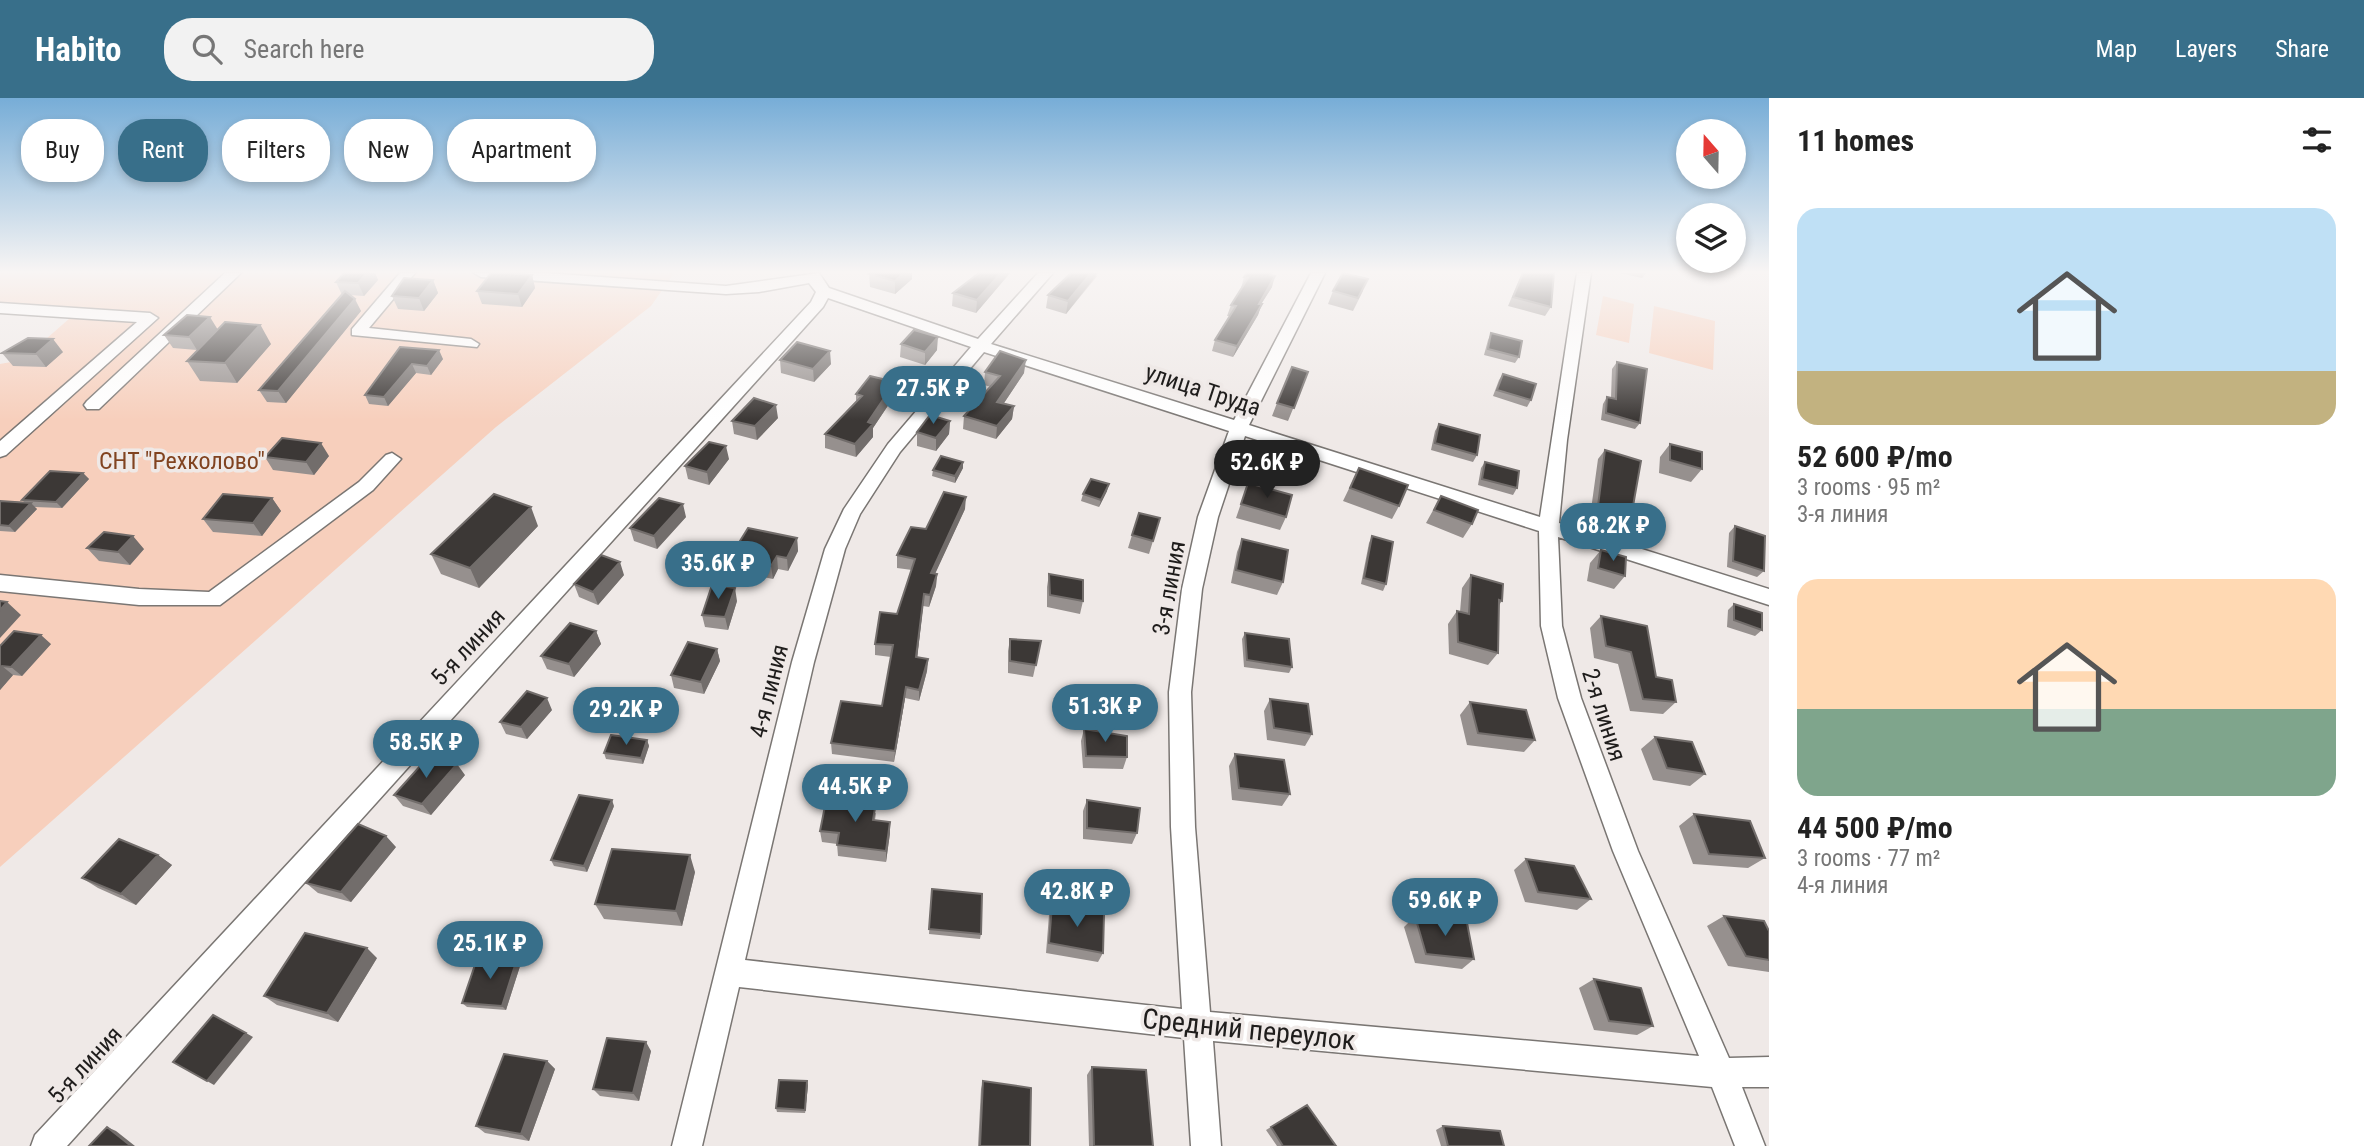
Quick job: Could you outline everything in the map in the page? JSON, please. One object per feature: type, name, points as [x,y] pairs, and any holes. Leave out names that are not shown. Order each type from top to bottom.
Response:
[{"type":"street","points":[[0,451],[146,322]]},
{"type":"street","points":[[93,405],[182,322]]},
{"type":"street","points":[[367,322],[358,332],[471,345]]},
{"type":"street","name":"5-я линия","points":[[46,1146],[802,322]]},
{"type":"street","name":"улица Труда","points":[[920,322],[979,345],[1769,597]]},
{"type":"street","name":"4-я линия","points":[[687,1146],[731,972],[734,940],[824,583],[850,516],[900,436],[979,345],[1005,322]]},
{"type":"street","name":"3-я линия","points":[[1206,1146],[1183,827],[1180,692],[1195,577],[1208,517],[1239,427],[1293,322]]},
{"type":"street","name":"2-я линия","points":[[1577,322],[1547,528],[1549,610],[1562,677],[1616,833],[1723,1073],[1750,1146]]},
{"type":"street","points":[[0,583],[139,597],[213,600],[366,486],[392,459]]},
{"type":"street","name":"Средний переулок","points":[[731,972],[1197,1025],[1723,1073],[1769,1072]]},
{"type":"green space","name":"СНТ \"Рехколово\"","points":[[66,322],[631,322],[496,427],[0,867],[0,364],[22,360]]},
{"type":"green space","points":[[1598,322],[1632,322],[1629,343],[1596,335]]},
{"type":"green space","points":[[1652,322],[1715,322],[1713,370],[1649,353]]},
{"type":"building","points":[[179,322],[205,322],[189,337],[164,335]]},
{"type":"building","points":[[225,322],[260,325],[225,363],[187,361]]},
{"type":"building","points":[[318,322],[336,322],[278,391],[259,390]]},
{"type":"building","points":[[1226,322],[1251,322],[1237,346],[1215,340]]},
{"type":"building","points":[[914,330],[938,337],[925,352],[901,344]]},
{"type":"building","points":[[1491,333],[1522,341],[1519,357],[1488,349]]},
{"type":"building","points":[[28,338],[53,339],[36,354],[2,353]]},
{"type":"building","points":[[797,342],[830,351],[813,369],[780,360]]},
{"type":"building","points":[[400,347],[439,350],[427,366],[412,364],[384,397],[365,395]]},
{"type":"building","points":[[1000,351],[1026,360],[997,402],[1014,406],[997,426],[964,416],[1000,376],[985,372]]},
{"type":"building","points":[[1617,362],[1647,369],[1640,423],[1606,413],[1607,397],[1616,399]]},
{"type":"building","points":[[1292,367],[1308,372],[1294,408],[1277,403]]},
{"type":"building","points":[[1503,374],[1536,384],[1531,400],[1497,390]]},
{"type":"building","points":[[870,376],[895,382],[868,422],[873,424],[855,444],[825,434],[862,396],[856,394]]},
{"type":"building","points":[[754,398],[776,405],[755,426],[732,421]]},
{"type":"building","points":[[930,415],[950,421],[936,438],[917,432]]},
{"type":"building","points":[[1439,424],[1480,435],[1477,455],[1435,443]]},
{"type":"building","points":[[282,438],[321,443],[306,462],[265,457]]},
{"type":"building","points":[[709,442],[726,446],[707,472],[685,466]]},
{"type":"building","points":[[1670,444],[1702,452],[1702,469],[1670,460]]},
{"type":"building","points":[[1605,450],[1641,461],[1633,506],[1638,507],[1636,526],[1597,514]]},
{"type":"building","points":[[941,456],[963,462],[955,476],[933,470]]},
{"type":"building","points":[[1485,462],[1519,471],[1517,488],[1482,479]]},
{"type":"building","points":[[1359,468],[1408,485],[1399,506],[1350,488]]},
{"type":"building","points":[[50,471],[83,473],[56,502],[22,500]]},
{"type":"building","points":[[1091,479],[1109,484],[1101,500],[1083,494]]},
{"type":"building","points":[[1248,483],[1292,495],[1286,517],[1241,504]]},
{"type":"building","points":[[944,492],[966,497],[931,573],[937,574],[930,595],[924,594],[916,657],[928,659],[919,690],[906,687],[895,751],[831,743],[841,701],[882,706],[893,645],[875,644],[880,612],[897,614],[915,559],[897,555],[911,527],[926,529]]},
{"type":"building","points":[[223,494],[272,498],[253,523],[203,519]]},
{"type":"building","points":[[494,494],[531,507],[470,568],[431,554]]},
{"type":"building","points":[[1441,496],[1478,510],[1472,524],[1434,510]]},
{"type":"building","points":[[659,498],[683,504],[654,536],[630,528]]},
{"type":"building","points":[[0,501],[31,503],[9,526],[0,525]]},
{"type":"building","points":[[1139,513],[1160,518],[1153,541],[1132,535]]},
{"type":"building","points":[[1735,526],[1765,536],[1764,571],[1733,561]]},
{"type":"building","points":[[748,528],[797,538],[787,558],[777,556],[771,566],[740,560],[745,551],[735,549]]},
{"type":"building","points":[[104,532],[133,536],[118,552],[87,548]]},
{"type":"building","points":[[1372,536],[1393,542],[1386,584],[1364,578]]},
{"type":"building","points":[[1242,539],[1288,550],[1283,582],[1236,570]]},
{"type":"building","points":[[1601,550],[1626,557],[1625,576],[1598,568]]},
{"type":"building","points":[[601,555],[620,562],[593,592],[574,584]]},
{"type":"building","points":[[1049,574],[1083,580],[1083,601],[1050,595]]},
{"type":"building","points":[[1471,575],[1503,584],[1502,601],[1499,600],[1498,653],[1458,642],[1457,611],[1469,614]]},
{"type":"building","points":[[712,585],[735,588],[725,617],[702,615]]},
{"type":"building","points":[[0,601],[7,602],[0,610]]},
{"type":"building","points":[[1734,604],[1762,613],[1762,630],[1734,620]]},
{"type":"building","points":[[1601,616],[1647,626],[1656,677],[1672,680],[1676,702],[1643,699],[1631,652],[1606,646]]},
{"type":"building","points":[[570,623],[596,631],[569,664],[541,656]]},
{"type":"building","points":[[14,631],[41,635],[11,667],[0,668],[0,646]]},
{"type":"building","points":[[1245,633],[1289,639],[1292,667],[1247,660]]},
{"type":"building","points":[[1010,639],[1041,641],[1036,665],[1010,661]]},
{"type":"building","points":[[688,642],[717,649],[701,682],[671,675]]},
{"type":"building","points":[[527,691],[547,698],[521,727],[500,722]]},
{"type":"building","points":[[1270,699],[1308,704],[1312,734],[1274,728]]},
{"type":"building","points":[[1470,702],[1526,710],[1535,740],[1478,733]]},
{"type":"building","points":[[1084,729],[1127,736],[1127,757],[1086,756]]},
{"type":"building","points":[[611,735],[647,740],[641,758],[604,753]]},
{"type":"building","points":[[1655,737],[1692,742],[1705,774],[1667,768]]},
{"type":"building","points":[[1235,754],[1284,760],[1290,794],[1239,788]]},
{"type":"building","points":[[430,755],[457,764],[422,804],[394,795]]},
{"type":"building","points":[[579,795],[612,800],[584,866],[551,860]]},
{"type":"building","points":[[827,796],[876,802],[873,820],[890,822],[886,851],[837,845],[839,833],[820,831]]},
{"type":"building","points":[[1087,800],[1140,808],[1137,833],[1087,828]]},
{"type":"building","points":[[1694,814],[1750,821],[1765,858],[1709,854]]},
{"type":"building","points":[[358,824],[386,836],[341,892],[306,883]]},
{"type":"building","points":[[119,839],[158,855],[121,894],[82,878]]},
{"type":"building","points":[[612,849],[690,855],[676,911],[595,904]]},
{"type":"building","points":[[1526,859],[1574,866],[1591,899],[1538,892]]},
{"type":"building","points":[[932,889],[982,894],[981,934],[929,929]]},
{"type":"building","points":[[1052,905],[1104,914],[1103,953],[1049,943]]},
{"type":"building","points":[[1415,916],[1467,923],[1474,959],[1426,954]]},
{"type":"building","points":[[1724,916],[1764,921],[1769,931],[1769,960],[1746,956]]},
{"type":"building","points":[[305,933],[367,948],[327,1013],[264,996]]},
{"type":"building","points":[[478,956],[517,959],[502,1006],[462,1003]]},
{"type":"building","points":[[1594,979],[1641,988],[1653,1026],[1609,1021]]},
{"type":"building","points":[[213,1015],[246,1033],[207,1081],[173,1062]]},
{"type":"building","points":[[607,1038],[646,1042],[633,1093],[593,1089]]},
{"type":"building","points":[[504,1054],[547,1061],[521,1134],[476,1126]]},
{"type":"building","points":[[1092,1067],[1146,1070],[1153,1146],[1094,1146]]},
{"type":"building","points":[[779,1080],[807,1081],[805,1110],[776,1108]]},
{"type":"building","points":[[983,1081],[1031,1088],[1030,1146],[980,1146]]},
{"type":"building","points":[[1307,1105],[1336,1146],[1283,1146],[1271,1127]]},
{"type":"building","points":[[1443,1126],[1500,1131],[1504,1146],[1448,1146]]},
{"type":"building","points":[[107,1127],[131,1146],[89,1146]]}]
